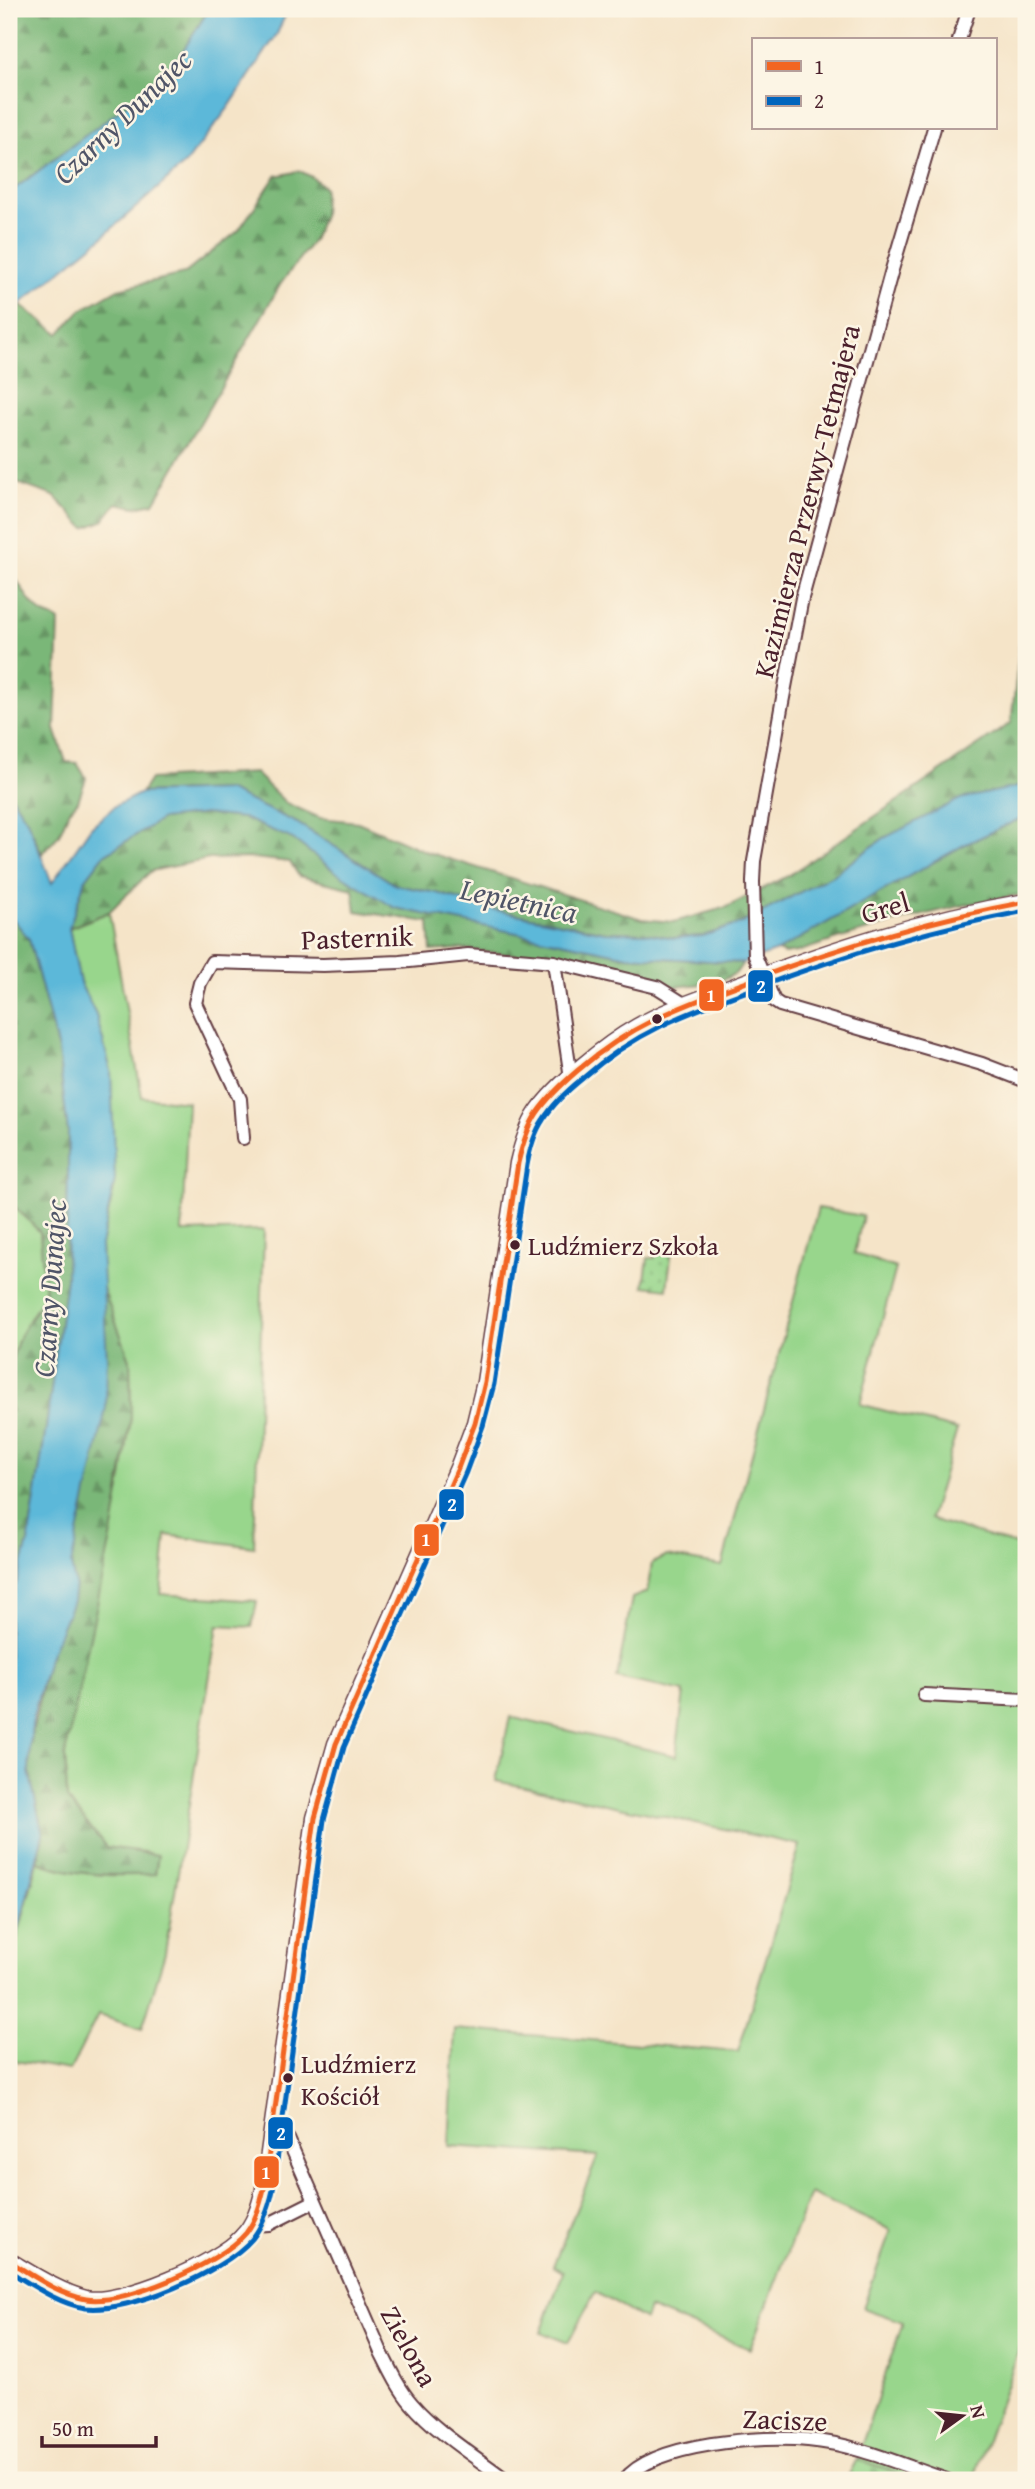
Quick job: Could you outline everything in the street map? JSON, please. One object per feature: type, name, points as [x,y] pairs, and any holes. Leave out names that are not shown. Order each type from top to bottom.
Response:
[{"type":"street","points":[[961,38],[969,9]]},
{"type":"street","name":"Kazimierza Przerwy-Tetmajera","points":[[760,970],[753,892],[754,860],[802,598],[891,273],[933,130]]},
{"type":"street","name":"Grel","points":[[760,970],[931,921],[1026,902]]},
{"type":"street","name":"Pasternik","points":[[243,1138],[240,1099],[195,1003],[200,983],[212,962],[323,965],[400,962],[468,955],[554,962],[657,987],[684,1004]]},
{"type":"street","points":[[554,962],[570,1078]]},
{"type":"street","points":[[9,2261],[70,2293],[87,2299],[107,2298],[141,2290],[212,2260],[230,2249],[252,2225],[264,2189],[315,1818],[335,1744],[458,1468],[475,1423],[485,1382],[522,1146],[536,1114],[570,1078],[635,1028],[760,970],[774,1001],[780,1005],[982,1064],[1026,1081]]},
{"type":"street","points":[[923,1695],[1026,1700]]},
{"type":"street","name":"Zielona","points":[[273,2127],[288,2139],[381,2352],[397,2382],[427,2419],[506,2480]]},
{"type":"street","points":[[252,2225],[269,2224],[315,2201]]},
{"type":"street","name":"Zacisze","points":[[625,2480],[630,2473],[664,2454],[732,2441],[808,2440],[862,2451],[947,2480]]},
{"type":"green space","points":[[9,9],[209,9],[179,57],[133,100],[9,193]]},
{"type":"green space","points":[[300,171],[324,187],[323,216],[313,240],[280,285],[154,503],[135,507],[117,503],[103,521],[85,528],[54,496],[9,482],[9,313],[20,305],[59,334],[80,311],[118,289],[184,274],[238,231],[276,176]]},
{"type":"green space","points":[[9,569],[33,605],[59,621],[55,729],[66,762],[77,763],[86,778],[78,801],[69,811],[59,835],[42,854],[27,820],[9,793]]},
{"type":"green space","points":[[1026,592],[1026,785],[1001,791],[884,838],[833,875],[742,923],[703,936],[675,938],[645,933],[605,932],[486,908],[437,893],[396,885],[297,823],[227,790],[141,793],[150,779],[255,773],[286,803],[320,818],[358,822],[427,852],[642,919],[674,922],[727,907],[788,876],[1011,723]]},
{"type":"green space","points":[[205,814],[243,818],[293,839],[336,872],[524,934],[628,956],[743,963],[736,973],[719,982],[675,987],[575,961],[460,949],[431,951],[429,922],[356,911],[353,889],[299,876],[290,862],[253,858],[209,859],[151,871],[109,912],[69,928],[85,880],[104,855],[162,819]]},
{"type":"green space","points":[[1026,816],[1026,894],[939,911],[797,952],[784,954],[777,951],[964,845]]},
{"type":"green space","points":[[109,912],[142,1097],[188,1102],[182,1232],[264,1230],[254,1547],[166,1535],[161,1594],[257,1601],[252,1627],[218,1625],[165,1953],[142,2029],[98,2015],[70,2070],[9,2060],[9,1968],[38,1862],[81,1873],[140,1875],[155,1874],[158,1856],[106,1847],[67,1799],[65,1755],[122,1478],[131,1417],[130,1360],[102,1286],[101,1245],[114,1189],[111,1071],[96,1015],[80,983],[69,928]]},
{"type":"green space","points":[[9,914],[29,939],[58,1050],[68,1132],[68,1173],[66,1279],[46,1428],[28,1543],[9,1609],[9,1368],[20,1335],[45,1295],[40,1232],[13,1205]]},
{"type":"green space","points":[[13,1205],[40,1232],[45,1295],[20,1335],[9,1368],[9,1223]]},
{"type":"green space","points":[[818,1208],[863,1216],[854,1253],[896,1268],[860,1404],[957,1430],[930,1519],[1026,1548],[1026,2330],[973,2480],[916,2480],[857,2459],[903,2322],[863,2308],[891,2230],[810,2193],[750,2349],[649,2308],[645,2320],[595,2292],[568,2343],[541,2332],[563,2272],[553,2266],[598,2156],[449,2146],[455,2029],[738,2052],[800,1845],[496,1781],[510,1717],[676,1756],[684,1692],[617,1678],[632,1598],[647,1592],[652,1563],[667,1556],[722,1566]]},
{"type":"green space","points":[[656,1247],[672,1249],[667,1289],[644,1286],[648,1258],[655,1258]]},
{"type":"green space","points":[[102,1286],[130,1360],[131,1417],[114,1524],[65,1755],[67,1799],[106,1847],[158,1855],[155,1874],[96,1874],[66,1870],[38,1862],[43,1834],[29,1772],[30,1744],[47,1662],[73,1601],[75,1583],[71,1565]]},
{"type":"green space","points":[[857,2459],[910,2477],[919,2480],[846,2480]]},
{"type":"water","name":"Czarny Dunajec","points":[[209,9],[288,9],[277,34],[229,107],[186,163],[99,240],[9,313],[9,193],[133,100],[179,57]]},
{"type":"water","points":[[1026,785],[1026,816],[964,845],[777,951],[743,963],[628,956],[395,908],[336,872],[293,839],[243,818],[205,814],[162,819],[104,855],[85,880],[69,928],[80,983],[96,1015],[111,1071],[115,1180],[101,1245],[107,1359],[106,1408],[71,1565],[75,1583],[73,1601],[47,1662],[33,1717],[29,1772],[43,1834],[9,1968],[9,1609],[28,1543],[66,1279],[68,1132],[58,1050],[29,939],[9,914],[9,793],[27,820],[52,883],[91,827],[115,806],[141,793],[227,790],[297,823],[396,885],[437,893],[486,908],[605,932],[645,933],[675,938],[703,936],[742,923],[833,875],[884,838],[960,799]]},
{"type":"transit line","name":"1","points":[[9,2261],[76,2297],[103,2299],[124,2296],[171,2280],[216,2257],[234,2245],[246,2233],[255,2218],[264,2189],[315,1818],[336,1744],[458,1468],[475,1423],[485,1382],[518,1163],[528,1131],[541,1107],[566,1081],[619,1039],[684,1006],[855,945],[923,925],[1026,902]]},
{"type":"transit line","name":"2","points":[[9,2271],[46,2293],[76,2306],[104,2308],[126,2304],[199,2277],[239,2252],[252,2239],[262,2222],[273,2190],[324,1820],[344,1747],[466,1472],[483,1426],[494,1384],[528,1159],[535,1136],[547,1114],[566,1092],[603,1061],[644,1035],[686,1014],[856,954],[923,934],[1026,911]]},
{"type":"place","name":"Ludźmierz Szkoła","points":[[515,1245]]},
{"type":"place","name":"Ludźmierz Kościół","points":[[288,2078]]},
{"type":"water label","name":"Lepietnica","points":[[519,900]]}]
